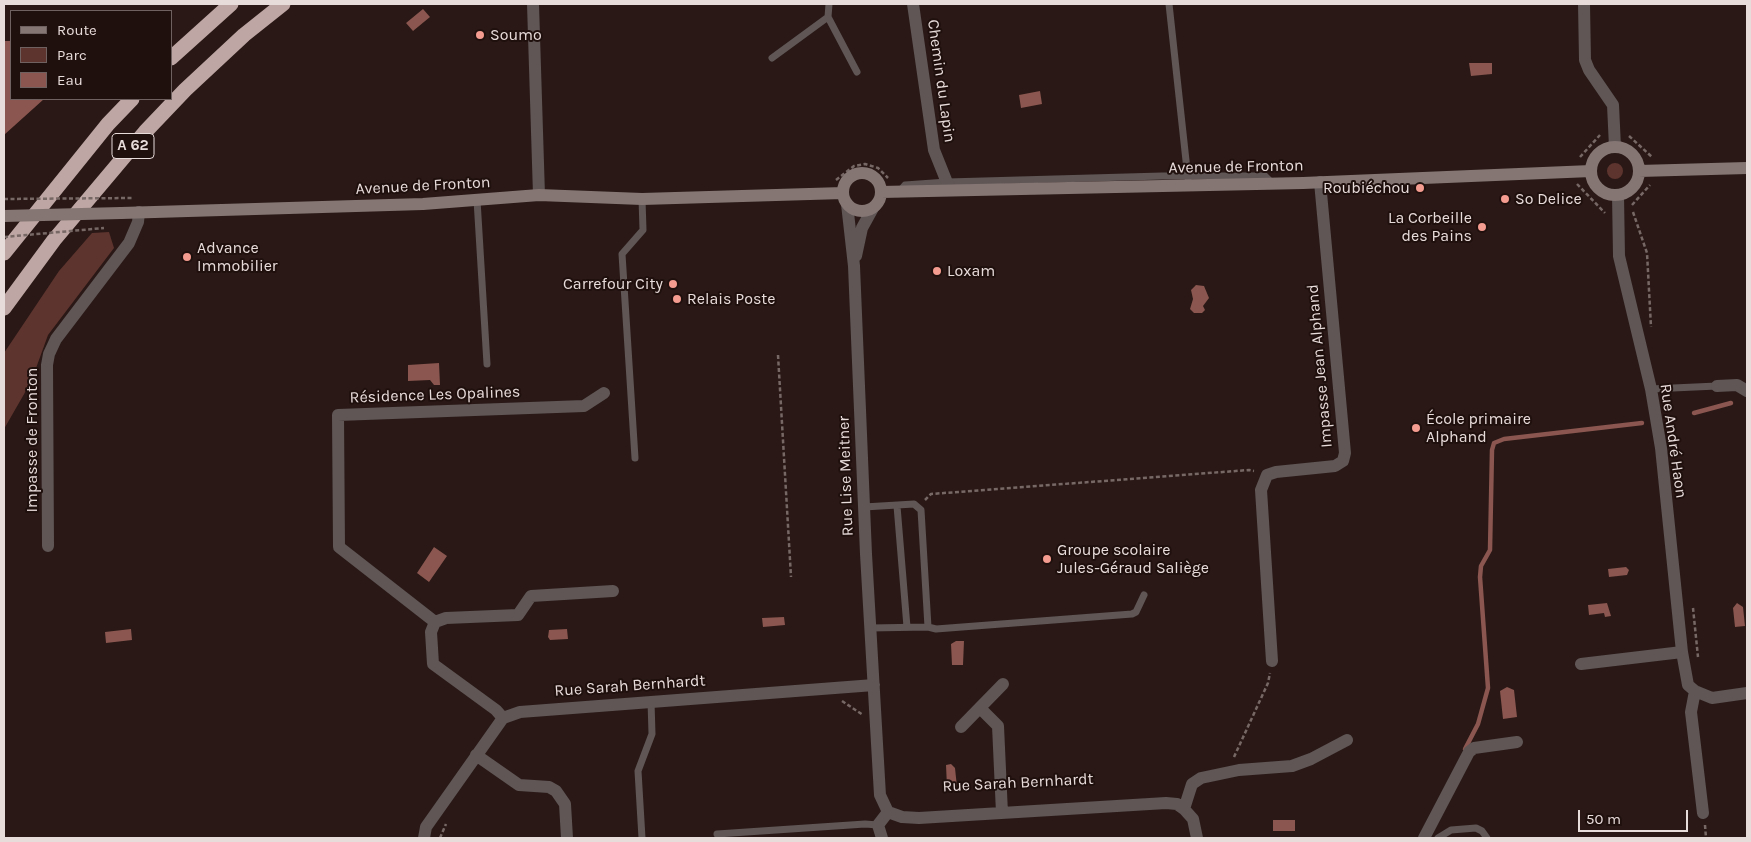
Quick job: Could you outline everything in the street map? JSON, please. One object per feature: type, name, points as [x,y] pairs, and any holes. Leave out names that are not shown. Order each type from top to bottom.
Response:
[{"type":"highway","points":[[172,57],[231,4]]},
{"type":"highway","name":"A 62","points":[[4,308],[60,233],[145,132],[215,63],[283,4]]},
{"type":"highway","name":"A 62","points":[[4,252],[108,124],[131,100]]},
{"type":"main road","points":[[1615,147],[1624,148],[1632,154],[1638,162],[1639,171],[1636,184],[1631,189],[1618,194],[1610,194],[1596,186],[1591,171],[1598,154],[1606,149],[1615,147]]},
{"type":"main road","points":[[1639,171],[1747,168]]},
{"type":"main road","name":"Avenue de Fronton","points":[[881,192],[899,192],[948,186],[1188,180],[1320,182],[1591,171]]},
{"type":"main road","points":[[862,173],[868,174],[878,181],[881,192],[878,204],[873,208],[859,211],[845,199],[844,187],[850,177],[862,173]]},
{"type":"main road","name":"Avenue de Fronton","points":[[4,216],[423,204],[539,195],[642,199],[845,199]]},
{"type":"street","points":[[533,4],[539,195]]},
{"type":"street","name":"Chemin du Lapin","points":[[913,4],[934,150],[948,186]]},
{"type":"street","points":[[1584,4],[1585,60],[1589,70],[1613,105],[1615,147]]},
{"type":"street","name":"Impasse Jean Alphand","points":[[1267,475],[1276,472],[1335,466],[1343,462],[1345,453],[1320,182]]},
{"type":"street","name":"Rue André Haon","points":[[1618,194],[1620,256],[1651,389],[1660,448],[1682,652],[1688,685],[1694,691],[1691,712],[1703,813]]},
{"type":"street","name":"Rue Lise Meitner","points":[[845,199],[854,266],[864,507],[874,685]]},
{"type":"street","name":"Rue Lise Meitner","points":[[854,266],[862,228],[873,208]]},
{"type":"street","name":"Impasse de Fronton","points":[[48,546],[47,365],[49,354],[56,339],[128,243],[138,222],[139,212]]},
{"type":"street","points":[[1717,386],[1737,385],[1747,391]]},
{"type":"street","name":"Résidence Les Opalines","points":[[435,622],[339,547],[338,415],[584,406],[604,393]]},
{"type":"street","points":[[1267,475],[1261,490],[1272,661]]},
{"type":"street","points":[[424,838],[426,828],[503,718],[496,710],[433,664],[431,632],[435,622],[446,618],[518,614],[531,596],[613,592]]},
{"type":"street","points":[[1581,664],[1682,652]]},
{"type":"street","points":[[961,727],[1003,684]]},
{"type":"street","points":[[874,685],[874,716],[880,795],[888,812],[878,825],[882,838]]},
{"type":"street","name":"Rue Sarah Bernhardt","points":[[503,718],[520,712],[874,685]]},
{"type":"street","points":[[1694,691],[1712,698],[1747,693]]},
{"type":"street","points":[[980,708],[998,726],[1002,813]]},
{"type":"street","points":[[1197,838],[1193,819],[1184,809],[1192,784],[1201,778],[1226,773],[1292,766],[1311,760],[1347,740]]},
{"type":"street","points":[[1424,838],[1469,752],[1474,748],[1516,742]]},
{"type":"street","points":[[476,755],[519,784],[549,787],[556,791],[565,804],[568,838]]},
{"type":"street","name":"Rue Sarah Bernhardt","points":[[888,812],[902,817],[919,818],[1166,802],[1177,804],[1184,809]]},
{"type":"lane","points":[[829,4],[828,17],[857,72]]},
{"type":"lane","points":[[1169,4],[1188,180]]},
{"type":"lane","points":[[772,58],[828,17]]},
{"type":"lane","points":[[635,458],[622,254],[643,230],[642,199]]},
{"type":"lane","points":[[477,200],[487,364]]},
{"type":"lane","points":[[1651,389],[1717,386]]},
{"type":"lane","points":[[864,507],[914,504],[918,507],[923,538],[928,627]]},
{"type":"lane","points":[[897,506],[907,627]]},
{"type":"lane","points":[[870,628],[928,627],[936,630],[1132,614],[1136,612],[1144,595]]},
{"type":"lane","points":[[642,838],[638,772],[652,734],[650,701]]},
{"type":"lane","points":[[717,834],[865,824],[878,825]]},
{"type":"lane","points":[[1438,838],[1451,830],[1476,828],[1487,838]]},
{"type":"path","points":[[4,199],[132,198]]},
{"type":"path","points":[[1630,206],[1647,253],[1650,306]]},
{"type":"path","points":[[4,237],[110,228]]},
{"type":"path","points":[[778,355],[792,577]]},
{"type":"path","points":[[918,507],[932,494],[1249,470],[1267,475]]},
{"type":"path","points":[[1226,773],[1268,683],[1272,661]]},
{"type":"path","points":[[842,701],[866,716],[874,716]]},
{"type":"path","points":[[440,838],[450,817]]},
{"type":"green space","points":[[1612,163],[1618,163],[1623,168],[1621,177],[1612,179],[1607,174],[1607,168]]},
{"type":"green space","points":[[109,232],[114,248],[48,335],[31,382],[4,429],[4,353],[59,271],[92,233]]},
{"type":"water","points":[[423,9],[430,17],[413,31],[406,23]]},
{"type":"water","points":[[4,41],[10,41],[10,100],[43,100],[4,135]]},
{"type":"water","points":[[1469,63],[1492,63],[1492,74],[1471,76]]},
{"type":"water","points":[[1040,91],[1042,104],[1021,108],[1019,95]]},
{"type":"water","points":[[1196,285],[1204,286],[1209,298],[1203,306],[1205,310],[1202,313],[1194,313],[1190,309],[1193,299],[1191,290]]},
{"type":"water","points":[[439,363],[440,385],[434,385],[430,380],[408,381],[408,365]]},
{"type":"water","points":[[434,547],[447,556],[429,582],[417,573]]},
{"type":"water","points":[[1626,567],[1629,570],[1627,575],[1609,577],[1608,569]]},
{"type":"water","points":[[1607,603],[1611,616],[1605,617],[1604,613],[1589,615],[1588,605]]},
{"type":"water","points":[[1737,603],[1743,607],[1745,626],[1735,627],[1733,608]]},
{"type":"water","points":[[784,617],[785,625],[763,627],[762,618]]},
{"type":"water","points":[[131,629],[132,640],[106,643],[105,632]]},
{"type":"water","points":[[567,629],[568,639],[550,640],[548,637],[549,630]]},
{"type":"water","points":[[956,641],[964,641],[963,665],[952,665],[951,644]]},
{"type":"water","points":[[1507,687],[1514,690],[1517,717],[1503,719],[1500,691]]},
{"type":"water","points":[[951,764],[955,768],[957,787],[947,787],[946,765]]},
{"type":"water","points":[[1273,820],[1295,820],[1295,831],[1273,831]]},
{"type":"waterway","points":[[1694,413],[1731,403]]},
{"type":"waterway","points":[[1465,749],[1478,724],[1488,688],[1480,577],[1481,566],[1490,550],[1492,450],[1494,443],[1504,439],[1642,423]]},
{"type":"place","name":"Soumo","points":[[480,35]]},
{"type":"place","name":"Roubiéchou","points":[[1420,188]]},
{"type":"place","name":"So Delice","points":[[1505,199]]},
{"type":"place","name":"La Corbeille des Pains","points":[[1482,227]]},
{"type":"place","name":"Advance Immobilier","points":[[187,257]]},
{"type":"place","name":"Loxam","points":[[937,271]]},
{"type":"place","name":"Carrefour City","points":[[673,284]]},
{"type":"place","name":"Relais Poste","points":[[677,299]]},
{"type":"place","name":"École primaire Alphand","points":[[1416,428]]},
{"type":"place","name":"Groupe scolaire Jules-Géraud Saliège","points":[[1047,559]]}]
